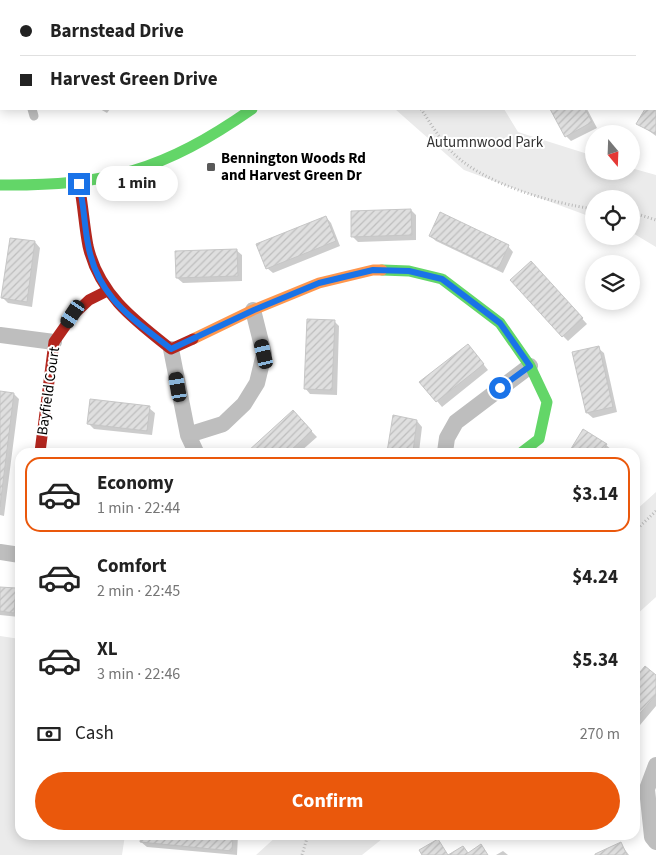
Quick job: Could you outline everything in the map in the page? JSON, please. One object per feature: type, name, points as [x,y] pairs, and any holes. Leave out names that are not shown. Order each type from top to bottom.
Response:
[{"type":"street","points":[[0,185],[47,187],[79,184],[111,179],[150,168],[190,150],[224,130],[251,110]]},
{"type":"street","points":[[79,184],[92,263],[105,292],[130,316],[171,349],[188,435],[194,448]]},
{"type":"street","points":[[171,349],[254,310],[328,281],[373,270],[409,271],[442,279],[500,323],[530,366],[547,402],[538,439],[527,448]]},
{"type":"street","name":"Bayfield Court","points":[[41,448],[54,342],[73,314],[89,300],[105,292]]},
{"type":"street","points":[[188,435],[223,424],[244,404],[257,384],[264,354],[254,310]]},
{"type":"street","points":[[0,335],[54,342]]},
{"type":"street","points":[[446,448],[447,438],[456,422],[530,366]]},
{"type":"street","points":[[0,552],[15,554]]},
{"type":"street","points":[[656,765],[646,789],[652,837],[656,842]]},
{"type":"path","points":[[422,110],[450,150],[469,166],[528,195],[563,205],[585,208]]},
{"type":"path","points":[[640,215],[656,220]]},
{"type":"path","points":[[640,526],[656,511]]},
{"type":"path","points":[[302,855],[306,840]]},
{"type":"green space","name":"Autumnwood Park","points":[[396,110],[505,110],[518,132],[585,153],[585,180],[640,180],[640,171],[656,175],[656,247],[640,237],[640,190],[585,190],[585,215],[464,170]]},
{"type":"green space","points":[[656,492],[656,597],[640,611],[640,506]]},
{"type":"green space","points":[[0,636],[15,638],[15,840],[124,840],[122,855],[0,855]]},
{"type":"green space","points":[[272,840],[381,840],[362,855],[256,855]]},
{"type":"building","points":[[551,110],[586,110],[592,122],[565,137]]},
{"type":"building","points":[[644,110],[656,110],[656,134],[636,124]]},
{"type":"building","points":[[411,209],[412,235],[351,237],[351,211]]},
{"type":"building","points":[[440,212],[509,245],[498,269],[429,236]]},
{"type":"building","points":[[326,216],[336,241],[266,269],[256,244]]},
{"type":"building","points":[[10,238],[35,241],[27,302],[1,298]]},
{"type":"building","points":[[237,249],[238,276],[176,278],[175,251]]},
{"type":"building","points":[[531,261],[583,318],[562,337],[510,280]]},
{"type":"building","points":[[307,319],[335,320],[332,390],[304,389]]},
{"type":"building","points":[[468,344],[484,364],[436,402],[419,382]]},
{"type":"building","points":[[599,346],[613,407],[586,413],[572,352]]},
{"type":"building","points":[[0,391],[14,393],[0,507]]},
{"type":"building","points":[[90,399],[150,406],[147,431],[87,424]]},
{"type":"building","points":[[293,410],[312,431],[293,448],[251,448]]},
{"type":"building","points":[[393,415],[417,420],[414,448],[388,448]]},
{"type":"building","points":[[583,429],[607,444],[604,448],[571,448]]},
{"type":"building","points":[[0,587],[15,588],[14,613],[0,611]]},
{"type":"building","points":[[645,666],[656,675],[656,695],[640,713],[640,672]]},
{"type":"building","points":[[140,840],[233,840],[232,851],[140,842]]},
{"type":"building","points":[[439,840],[448,855],[422,855],[419,850]]},
{"type":"building","points":[[621,842],[627,855],[595,855],[595,854]]},
{"type":"building","points":[[481,844],[488,855],[448,855],[463,846],[468,853]]},
{"type":"traffic: fast","points":[[0,185],[38,185],[72,182],[104,178],[133,171],[162,161],[190,147],[250,110]]},
{"type":"traffic: fast","points":[[382,270],[409,271],[442,279],[500,323],[530,366],[547,402],[539,439],[527,448]]},
{"type":"traffic: slow","points":[[193,339],[253,310],[319,283],[373,270],[382,270]]},
{"type":"traffic: jam","points":[[79,184],[88,246],[93,263],[109,292],[131,316],[171,349],[193,339]]},
{"type":"traffic: jam","points":[[41,448],[54,342],[73,315],[89,300],[105,292]]},
{"type":"place","name":"Bennington Woods Rd and Harvest Green Dr","points":[[211,167]]},
{"type":"route","points":[[79,184],[92,263],[105,292],[130,316],[171,349],[254,310],[319,283],[373,270],[409,271],[442,279],[500,323],[530,366],[500,388]]}]
